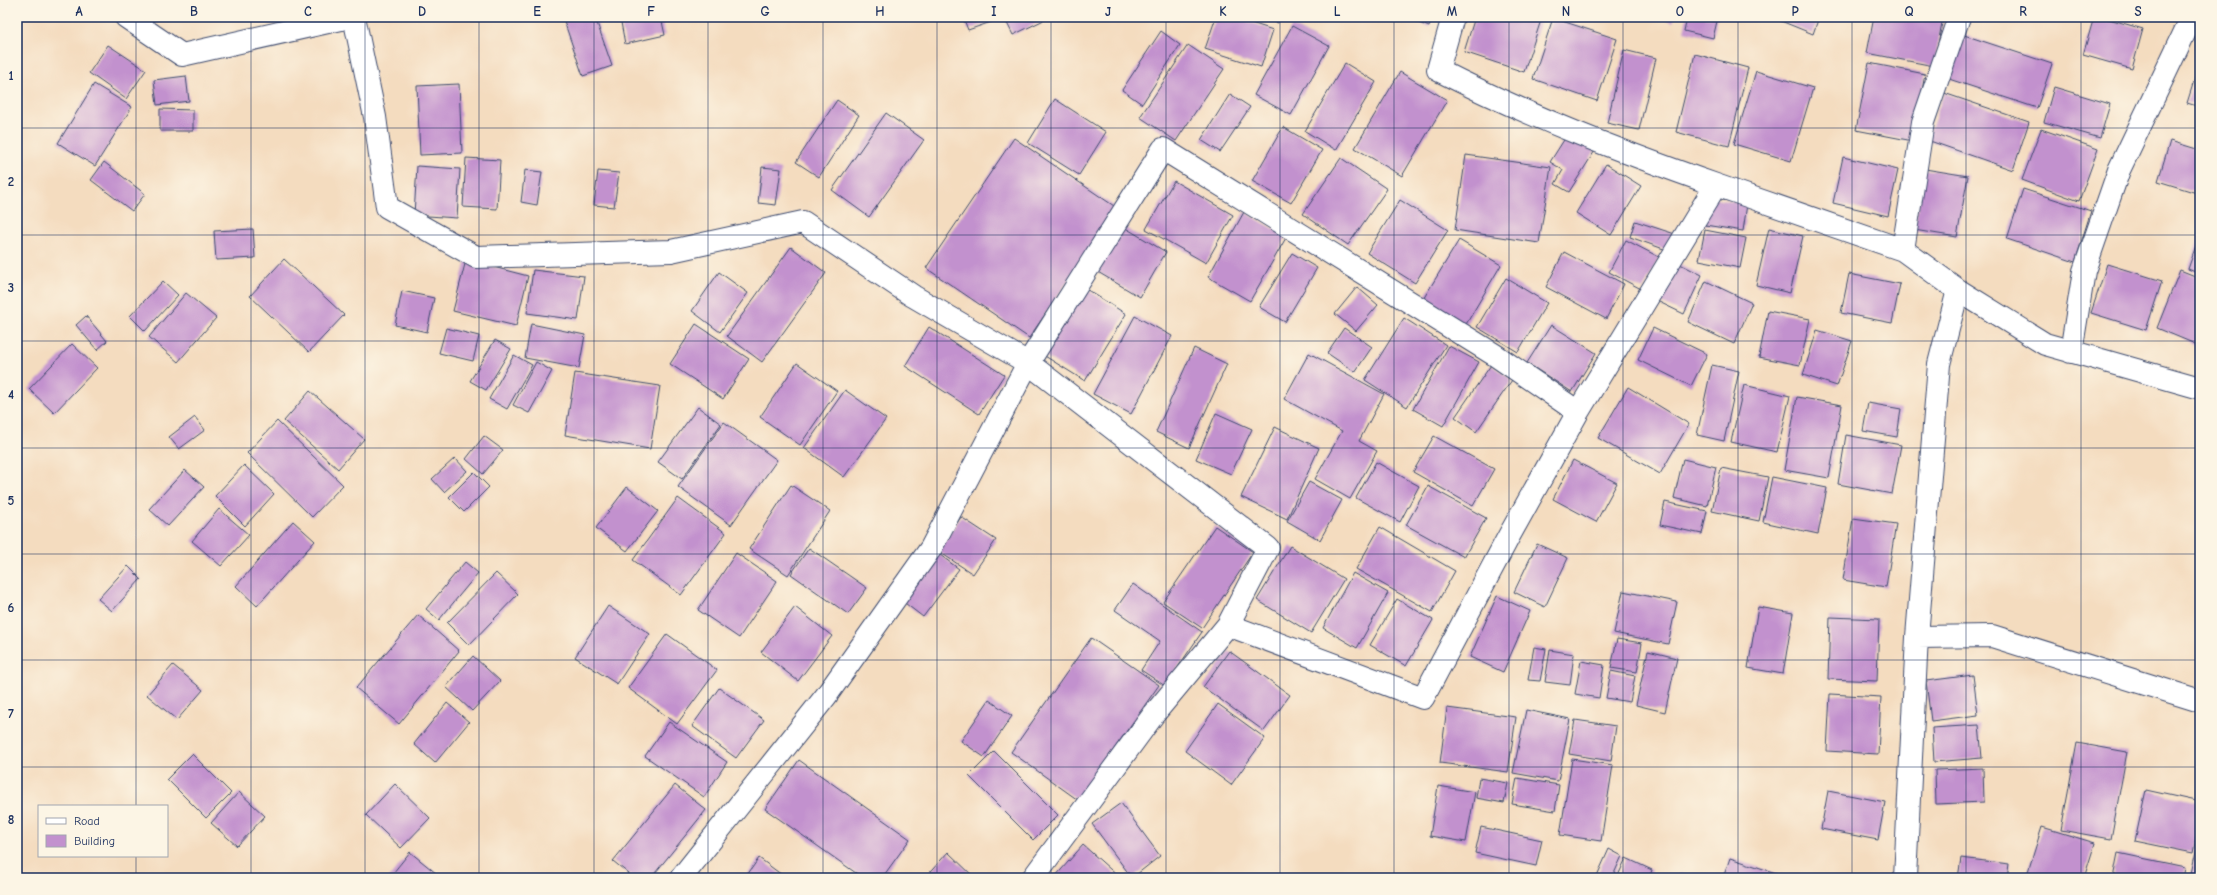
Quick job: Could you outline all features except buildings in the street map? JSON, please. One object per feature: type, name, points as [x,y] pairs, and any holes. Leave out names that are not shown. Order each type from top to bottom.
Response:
[{"type":"street","points":[[126,17],[182,55],[350,17]]},
{"type":"street","points":[[354,17],[375,117],[387,207],[476,257],[672,251],[803,222],[913,296],[1028,363],[1268,548],[1228,625],[1154,714],[1033,878]]},
{"type":"street","points":[[1452,17],[1438,70],[1487,95],[1608,146],[1716,186],[1903,250],[1958,290],[2045,344],[2200,388]]},
{"type":"street","points":[[1903,250],[1923,122],[1959,17]]},
{"type":"street","points":[[2072,352],[2084,271],[2117,178],[2192,17]]},
{"type":"street","points":[[681,878],[826,696],[931,548],[1028,363],[1163,149],[1488,351],[1578,412]]},
{"type":"street","points":[[1228,625],[1424,698],[1509,536],[1578,412],[1716,186]]},
{"type":"street","points":[[1905,878],[1917,637],[1939,364],[1958,290]]},
{"type":"street","points":[[1917,637],[1992,636],[2200,701]]}]
